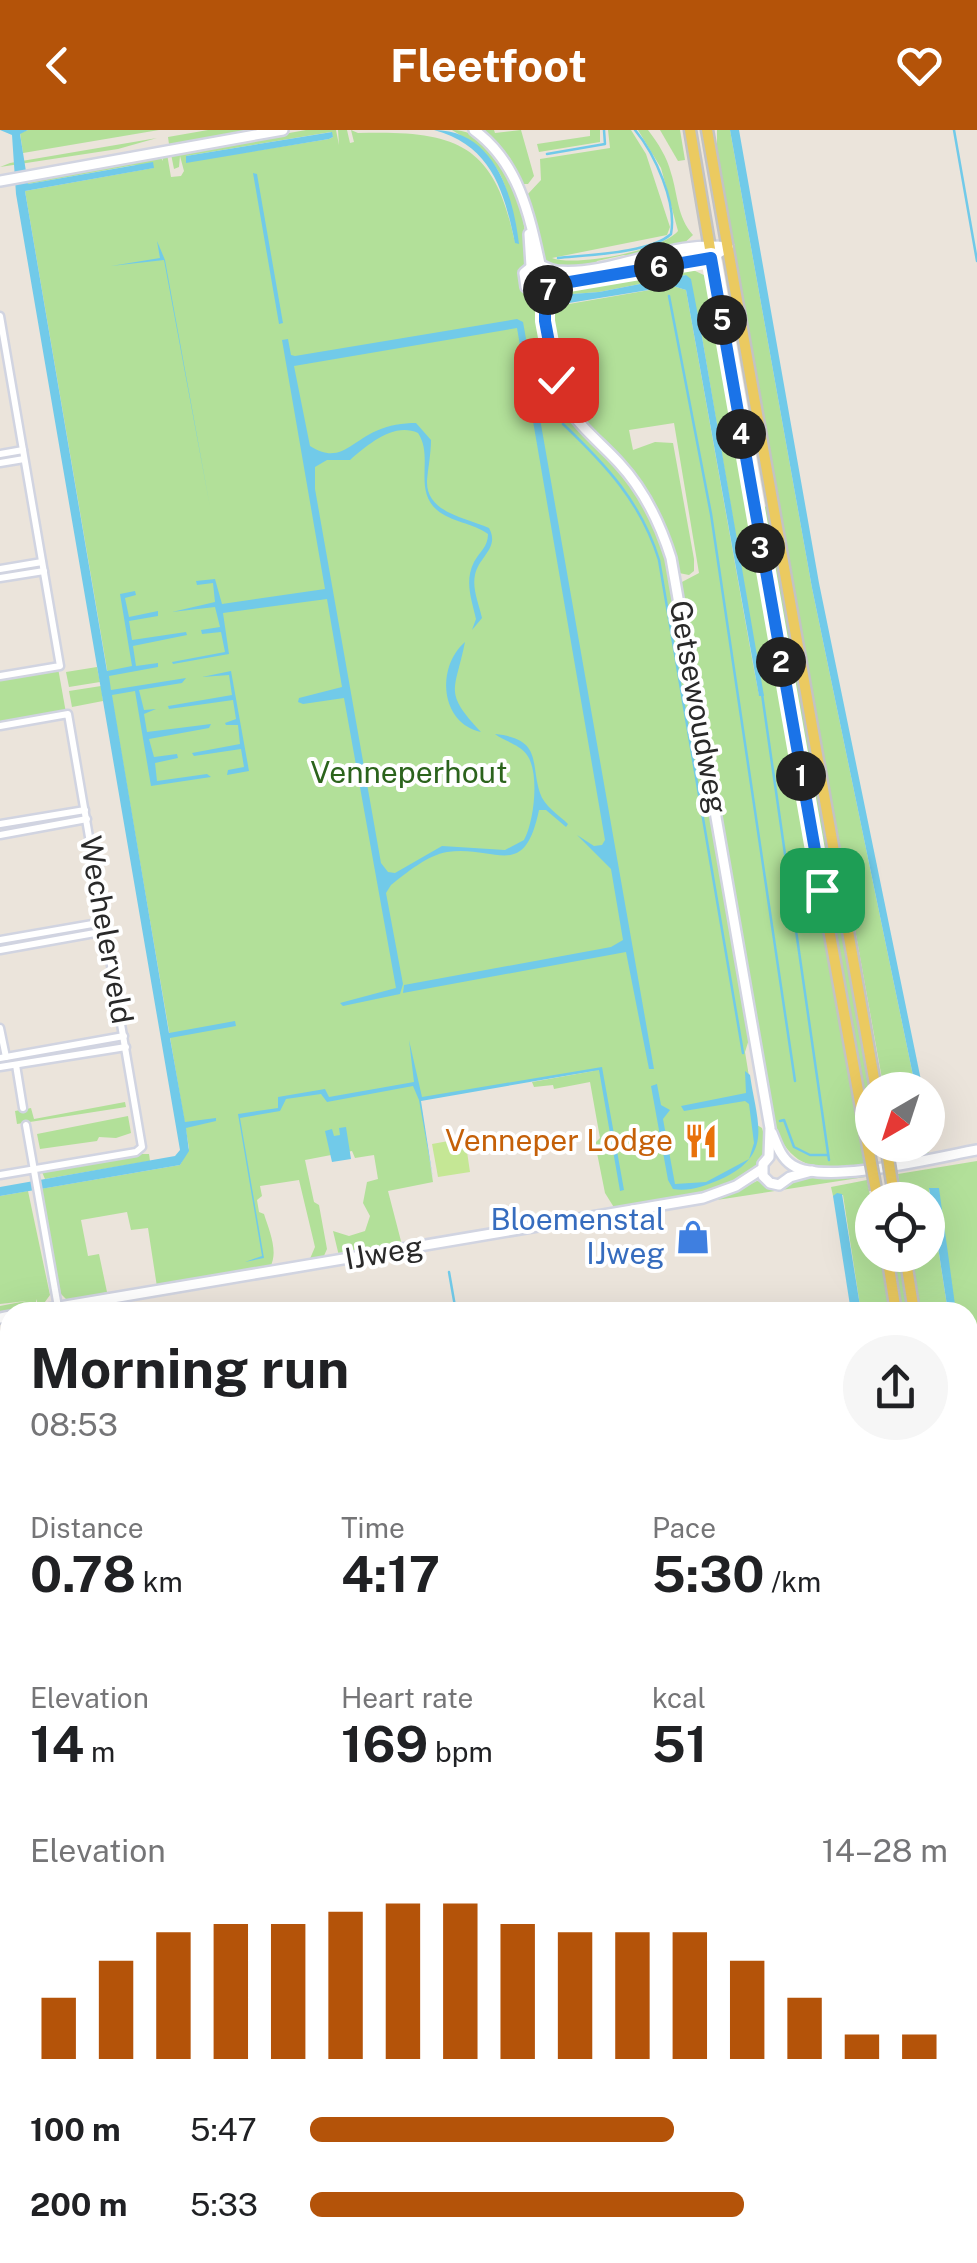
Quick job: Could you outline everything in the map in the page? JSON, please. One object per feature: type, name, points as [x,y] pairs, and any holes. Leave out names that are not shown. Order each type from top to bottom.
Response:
[{"type":"main road","points":[[690,130],[875,1182]]},
{"type":"main road","points":[[708,130],[873,1072]]},
{"type":"main road","points":[[889,1272],[894,1302]]},
{"type":"main road","points":[[908,1272],[912,1302]]},
{"type":"street","points":[[0,178],[283,130]]},
{"type":"street","points":[[474,130],[498,151],[513,173],[529,226],[535,265]]},
{"type":"street","points":[[535,265],[550,270],[600,267],[709,244],[728,247]]},
{"type":"street","points":[[535,265],[525,272],[528,290],[711,258],[728,247]]},
{"type":"street","points":[[544,290],[550,270]]},
{"type":"street","name":"Getsewoudweg","points":[[544,290],[555,376],[566,402],[580,424],[637,486],[656,519],[671,558],[770,1128],[769,1157]]},
{"type":"street","points":[[0,316],[60,666],[0,676]]},
{"type":"street","points":[[0,454],[22,450]]},
{"type":"street","points":[[0,463],[24,459]]},
{"type":"street","points":[[0,569],[42,562]]},
{"type":"street","points":[[0,578],[44,571]]},
{"type":"street","name":"Wechelerveld","points":[[0,726],[68,714],[142,1146],[136,1152],[35,1172]]},
{"type":"street","points":[[0,824],[85,810]]},
{"type":"street","points":[[0,834],[87,819]]},
{"type":"street","points":[[0,940],[105,926]]},
{"type":"street","points":[[0,950],[105,926]]},
{"type":"street","points":[[0,1028],[3,1058],[124,1036]]},
{"type":"street","points":[[0,1068],[126,1047]]},
{"type":"street","points":[[16,1065],[23,1108]]},
{"type":"street","points":[[26,1125],[57,1302]]},
{"type":"street","name":"Getsewoudweg","points":[[770,1128],[781,1155]]},
{"type":"street","points":[[812,1171],[792,1165],[781,1155],[769,1157],[762,1169],[766,1181],[779,1185],[790,1176],[812,1171],[851,1172],[977,1150]]},
{"type":"street","points":[[790,1176],[792,1165]]},
{"type":"street","name":"IJweg","points":[[736,1186],[762,1169]]},
{"type":"street","points":[[0,1175],[35,1172]]},
{"type":"street","name":"IJweg","points":[[88,1302],[690,1200],[766,1181]]},
{"type":"green space","points":[[159,130],[23,153],[20,133]]},
{"type":"green space","points":[[208,130],[263,130],[169,144],[168,137]]},
{"type":"green space","name":"Venneperhout","points":[[306,130],[336,130],[339,145],[338,130],[347,130],[350,143],[354,142],[351,130],[422,135],[447,141],[467,150],[483,164],[507,210],[515,243],[501,176],[484,153],[452,130],[470,134],[486,144],[510,177],[526,238],[526,260],[520,281],[539,314],[556,389],[639,494],[669,564],[750,1036],[745,1052],[757,1125],[762,1128],[764,1148],[758,1164],[746,1176],[708,1192],[615,1209],[605,1193],[595,1143],[600,1138],[590,1082],[554,1089],[553,1085],[534,1087],[532,1082],[599,1070],[420,1099],[433,1182],[388,1191],[402,1245],[339,1256],[333,1231],[349,1236],[365,1231],[370,1216],[363,1203],[367,1182],[378,1179],[374,1155],[355,1158],[352,1151],[305,1160],[314,1202],[319,1205],[327,1249],[323,1258],[309,1261],[315,1247],[299,1180],[260,1186],[259,1212],[264,1214],[273,1248],[270,1267],[157,1287],[148,1228],[131,1230],[127,1212],[81,1220],[88,1256],[99,1254],[107,1292],[69,1302],[61,1294],[40,1189],[180,1165],[189,1148],[25,191],[153,168],[135,165],[28,184],[27,177],[159,155],[163,161],[162,154],[167,154],[171,177],[181,176],[184,171],[180,156],[179,167],[174,169],[171,154]],"holes":[[[331,132],[333,137],[329,139],[186,162],[186,156]]]},
{"type":"green space","points":[[481,130],[521,130],[534,176],[528,184],[523,184],[510,158]]},
{"type":"green space","points":[[590,130],[600,130],[600,142],[539,152],[537,144],[590,136]]},
{"type":"green space","points":[[608,130],[631,130],[646,154],[670,227],[667,235],[552,258],[579,260],[637,251],[678,231],[661,168],[638,130],[648,130],[665,156],[681,213],[693,235],[681,246],[631,258],[624,255],[597,261],[595,265],[555,267],[538,246],[527,195],[541,180],[540,159],[610,148]]},
{"type":"green space","points":[[660,130],[680,130],[685,160],[678,161]]},
{"type":"green space","points":[[717,130],[730,130],[812,588],[912,1072],[881,1072],[717,163]]},
{"type":"green space","points":[[157,138],[118,149],[0,167],[10,163]]},
{"type":"green space","points":[[691,269],[706,276],[855,1097],[855,1162],[867,1164],[832,1167],[806,1163],[785,1147],[771,1114],[680,583],[699,573],[674,423],[629,430],[633,450],[655,442],[673,443],[694,559],[694,571],[689,575],[679,573],[663,526],[639,482],[582,419],[566,393],[552,344],[549,295]],"holes":[[[686,275],[701,331],[763,696],[759,695],[753,664],[686,290],[673,286],[569,304],[560,295],[599,292]]]},
{"type":"green space","points":[[767,506],[868,1072],[860,1072],[773,596],[761,508]]},
{"type":"green space","points":[[97,667],[100,682],[69,687],[66,672]]},
{"type":"green space","points":[[58,668],[66,713],[0,724],[0,678]]},
{"type":"green space","points":[[101,686],[103,701],[72,707],[69,691]]},
{"type":"green space","points":[[125,1102],[126,1107],[17,1124],[15,1111],[31,1108],[34,1119]]},
{"type":"green space","points":[[128,1116],[131,1133],[40,1149],[37,1134]]},
{"type":"green space","points":[[465,1138],[470,1172],[438,1177],[432,1144]]},
{"type":"green space","points":[[149,1154],[150,1161],[45,1179],[42,1172]]},
{"type":"green space","points":[[977,1161],[977,1302],[951,1302],[945,1260],[945,1182],[899,1182],[898,1174]]},
{"type":"green space","points":[[798,1177],[865,1177],[717,1200],[757,1181],[783,1187]]},
{"type":"green space","points":[[855,1182],[855,1272],[885,1272],[889,1302],[859,1302],[843,1195],[833,1196],[831,1187]]},
{"type":"green space","points":[[28,1191],[50,1295],[45,1302],[0,1302],[0,1196]]},
{"type":"green space","points":[[894,1272],[903,1272],[907,1302],[898,1302]]},
{"type":"green space","points":[[912,1272],[942,1272],[946,1302],[917,1302]]},
{"type":"water","points":[[0,130],[28,130],[20,134],[28,184],[153,162],[154,168],[25,191],[107,671],[132,666],[120,594],[135,591],[136,595],[125,598],[129,617],[158,611],[158,616],[129,621],[132,640],[186,632],[187,635],[133,646],[136,666],[158,663],[158,667],[109,676],[111,690],[186,678],[182,683],[139,690],[144,710],[156,709],[144,714],[147,732],[211,724],[209,728],[149,739],[154,757],[177,754],[178,758],[155,763],[157,781],[207,774],[211,777],[151,786],[135,691],[112,695],[169,1033],[235,1021],[236,1026],[170,1038],[185,1122],[216,1118],[186,1128],[189,1151],[180,1165],[0,1196],[0,1187],[175,1156],[180,1150],[16,194],[12,135]]},
{"type":"water","points":[[434,130],[455,133],[486,153],[497,168],[512,205],[519,244],[515,243],[500,189],[482,159],[454,137]]},
{"type":"water","points":[[730,130],[739,130],[819,583],[919,1072],[912,1072],[812,588]]},
{"type":"water","points":[[332,132],[329,139],[186,163],[186,156]]},
{"type":"water","points":[[253,173],[257,174],[283,323],[279,324]]},
{"type":"water","points":[[157,241],[165,260],[210,507],[164,260],[111,266],[160,258]]},
{"type":"water","points":[[686,275],[691,279],[701,331],[764,696],[759,696],[686,290],[673,286],[569,303],[558,311],[555,308],[559,295],[599,292]]},
{"type":"water","points":[[517,319],[523,322],[654,1069],[649,1069],[626,952],[403,993],[404,985],[611,947],[623,940],[611,869],[577,835],[594,846],[605,840],[517,328],[294,366],[310,446],[337,453],[381,429],[416,423],[431,440],[427,481],[433,500],[449,513],[489,528],[492,535],[475,575],[482,618],[472,630],[476,619],[470,577],[488,534],[443,514],[430,502],[426,492],[424,452],[418,433],[399,430],[373,442],[350,460],[327,460],[315,467],[315,489],[381,863],[388,872],[395,873],[442,846],[505,850],[524,840],[534,798],[531,763],[520,748],[495,734],[521,741],[528,747],[542,798],[568,824],[566,827],[546,810],[539,810],[533,832],[516,853],[447,852],[418,865],[391,885],[386,893],[403,984],[400,994],[343,1006],[340,1003],[396,988],[344,698],[298,702],[299,698],[342,687],[327,599],[223,613],[229,654],[172,662],[225,652],[221,632],[202,634],[201,630],[220,627],[215,607],[172,612],[215,602],[213,583],[197,585],[196,581],[215,579],[222,604],[325,589],[282,340],[288,339],[291,355],[295,356]]},
{"type":"water","points":[[465,642],[455,690],[461,708],[481,732],[457,718],[447,693],[450,665]]},
{"type":"water","points":[[231,671],[249,771],[227,775],[228,770],[244,767],[241,749],[194,756],[192,753],[240,744],[238,725],[225,723],[236,719],[233,700],[169,709],[168,706],[232,695],[229,675],[202,677]]},
{"type":"water","points":[[409,1040],[422,1097],[602,1067],[624,1190],[620,1191],[599,1070],[421,1101],[433,1179],[413,1086],[327,1102],[321,1094],[286,1099],[280,1111],[240,1118],[264,1258],[245,1262],[262,1256],[238,1114],[278,1108],[278,1097],[325,1089],[329,1097],[414,1082]]},
{"type":"water","points":[[745,1071],[750,1075],[758,1123],[755,1149],[749,1158],[754,1143],[749,1104],[745,1101],[684,1111],[681,1106],[746,1093]]},
{"type":"water","points":[[657,1084],[661,1105],[670,1110],[663,1119],[675,1184],[706,1182],[748,1159],[714,1182],[673,1189],[668,1180],[651,1086]]},
{"type":"water","points":[[346,1127],[351,1159],[332,1162],[325,1131],[332,1129],[334,1136],[340,1135],[339,1128]]},
{"type":"water","points":[[842,1194],[859,1302],[849,1302],[833,1196]]},
{"type":"water","points":[[945,1232],[955,1302],[946,1302],[942,1272],[945,1272]]},
{"type":"waterway","points":[[547,154],[605,144],[604,130]]},
{"type":"waterway","points":[[558,258],[634,249],[671,234],[671,208],[663,179],[635,130]]},
{"type":"waterway","points":[[954,130],[977,261]]},
{"type":"waterway","points":[[669,296],[711,514],[795,1081]]},
{"type":"waterway","points":[[563,424],[594,454],[632,502],[659,560],[743,1053]]},
{"type":"waterway","points":[[762,694],[829,1160]]},
{"type":"waterway","points":[[780,1121],[784,1120],[794,1147],[810,1155],[827,1155]]},
{"type":"waterway","points":[[449,1272],[454,1302]]},
{"type":"place","name":"Venneper Lodge","points":[[701,1141]]},
{"type":"place","name":"Bloemenstal IJweg","points":[[693,1237]]},
{"type":"route","points":[[556,380],[545,321],[545,292],[552,285],[711,258],[822,890]]}]
